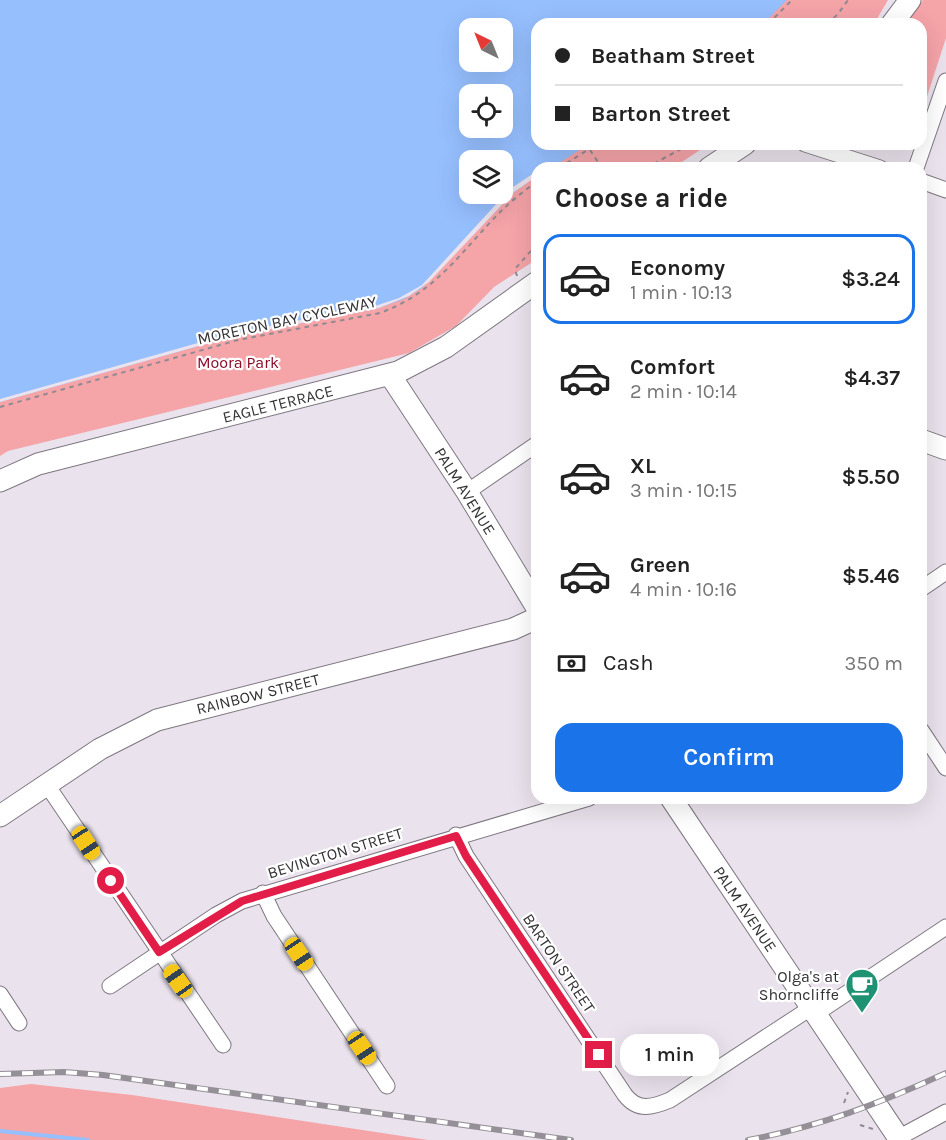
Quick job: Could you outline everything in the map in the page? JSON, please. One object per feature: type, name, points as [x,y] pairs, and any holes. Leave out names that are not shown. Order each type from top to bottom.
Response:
[{"type":"street","points":[[896,18],[910,0]]},
{"type":"street","points":[[927,136],[946,81]]},
{"type":"street","points":[[718,162],[736,150]]},
{"type":"street","points":[[824,150],[861,162]]},
{"type":"street","points":[[927,183],[946,190]]},
{"type":"street","name":"EAGLE TERRACE","points":[[0,481],[38,464],[390,375],[437,352],[527,280]]},
{"type":"street","name":"PALM AVENUE","points":[[390,375],[467,492],[531,598]]},
{"type":"street","points":[[927,442],[946,449]]},
{"type":"street","points":[[467,492],[531,448]]},
{"type":"street","points":[[927,585],[946,572]]},
{"type":"street","name":"RAINBOW STREET","points":[[0,816],[118,738],[157,720],[513,629],[531,621]]},
{"type":"street","points":[[927,739],[946,768]]},
{"type":"street","points":[[46,785],[223,1046]]},
{"type":"street","name":"BEVINGTON STREET","points":[[110,986],[229,907],[263,894],[568,804]]},
{"type":"street","name":"PALM AVENUE","points":[[674,804],[899,1139]]},
{"type":"street","name":"BARTON STREET","points":[[456,836],[466,856],[625,1095],[638,1107],[650,1107],[670,1100],[803,1013],[813,1011]]},
{"type":"street","points":[[263,894],[274,916],[387,1086]]},
{"type":"street","points":[[813,1011],[823,1010],[946,927]]},
{"type":"street","points":[[0,994],[19,1023]]},
{"type":"street","points":[[899,1139],[946,1112]]},
{"type":"path","points":[[774,18],[792,0]]},
{"type":"path","points":[[832,18],[848,0]]},
{"type":"path","points":[[568,162],[587,150]]},
{"type":"path","points":[[657,162],[679,150]]},
{"type":"path","name":"MORETON BAY CYCLEWAY","points":[[0,407],[238,340],[380,313],[400,305],[429,287],[516,196],[531,186]]},
{"type":"path","points":[[527,280],[515,269],[531,251]]},
{"type":"green space","points":[[784,0],[888,0],[878,18],[766,18]]},
{"type":"green space","points":[[923,0],[946,0],[946,38],[927,97],[927,18],[910,18]]},
{"type":"green space","points":[[574,150],[700,150],[682,162],[555,162]]},
{"type":"green space","name":"Moora Park","points":[[531,177],[531,263],[494,287],[456,326],[409,353],[8,451],[0,456],[0,399],[235,331],[407,296],[499,204],[513,204],[513,190]]},
{"type":"green space","points":[[31,1084],[132,1095],[428,1140],[0,1140],[0,1088]]},
{"type":"water","points":[[0,0],[787,0],[769,18],[531,18],[531,150],[580,150],[560,162],[531,162],[531,180],[513,193],[513,150],[459,150],[459,204],[502,204],[422,288],[404,299],[379,308],[234,336],[0,402]]},
{"type":"pier","points":[[531,175],[531,180],[514,192],[513,187]]},
{"type":"pier","points":[[496,204],[503,204],[429,282],[409,296],[379,308],[234,336],[0,402],[0,399],[233,333],[378,305],[399,298],[422,285]]},
{"type":"waterway","points":[[0,1131],[88,1140]]},
{"type":"railway","points":[[0,1074],[64,1072],[103,1075],[571,1140]]},
{"type":"railway","points":[[748,1140],[774,1135],[849,1113],[946,1073]]},
{"type":"place","name":"Olga's at Shorncliffe","points":[[862,1014]]},
{"type":"route","points":[[111,881],[159,952],[242,901],[456,836],[466,856],[599,1055]]}]
